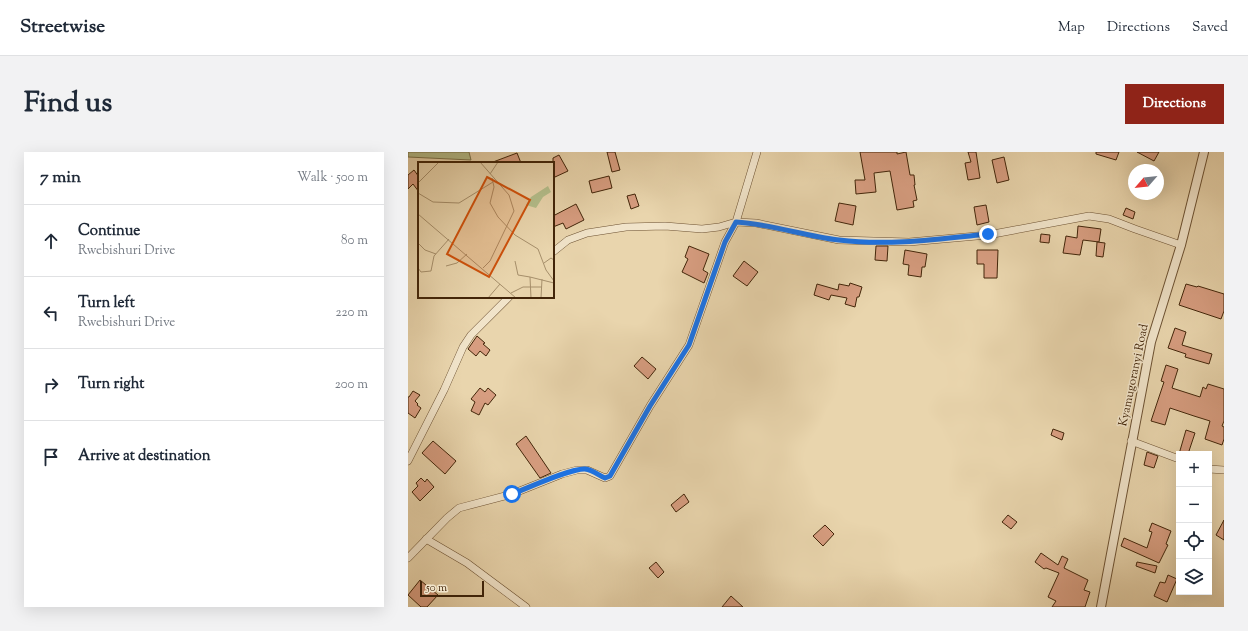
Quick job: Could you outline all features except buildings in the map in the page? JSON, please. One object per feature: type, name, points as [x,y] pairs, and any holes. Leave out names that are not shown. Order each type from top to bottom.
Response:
[{"type":"street","points":[[408,558],[454,512],[460,508],[470,504],[512,494],[562,474],[577,470],[587,470],[605,478],[610,476],[650,406],[689,345],[725,242],[736,222],[757,152]]},
{"type":"street","name":"Kyamugoranyi Road","points":[[1101,607],[1151,342],[1181,245],[1204,152]]},
{"type":"street","points":[[554,251],[568,240],[587,233],[626,227],[665,226],[702,229],[719,227],[736,222],[756,223],[839,240],[909,242],[988,234],[1089,216],[1109,219],[1135,230],[1181,245]]},
{"type":"street","points":[[408,460],[444,390],[463,347],[471,335],[508,298]]},
{"type":"street","points":[[1132,441],[1176,458]]},
{"type":"street","points":[[1212,469],[1224,470]]},
{"type":"street","points":[[426,540],[467,564],[526,607]]},
{"type":"green space","points":[[408,152],[469,152],[471,160],[408,157]]},
{"type":"route","points":[[512,494],[562,474],[577,470],[583,469],[595,472],[605,478],[610,476],[650,406],[689,345],[725,242],[736,222],[756,223],[839,240],[878,242],[909,242],[988,234]]}]
